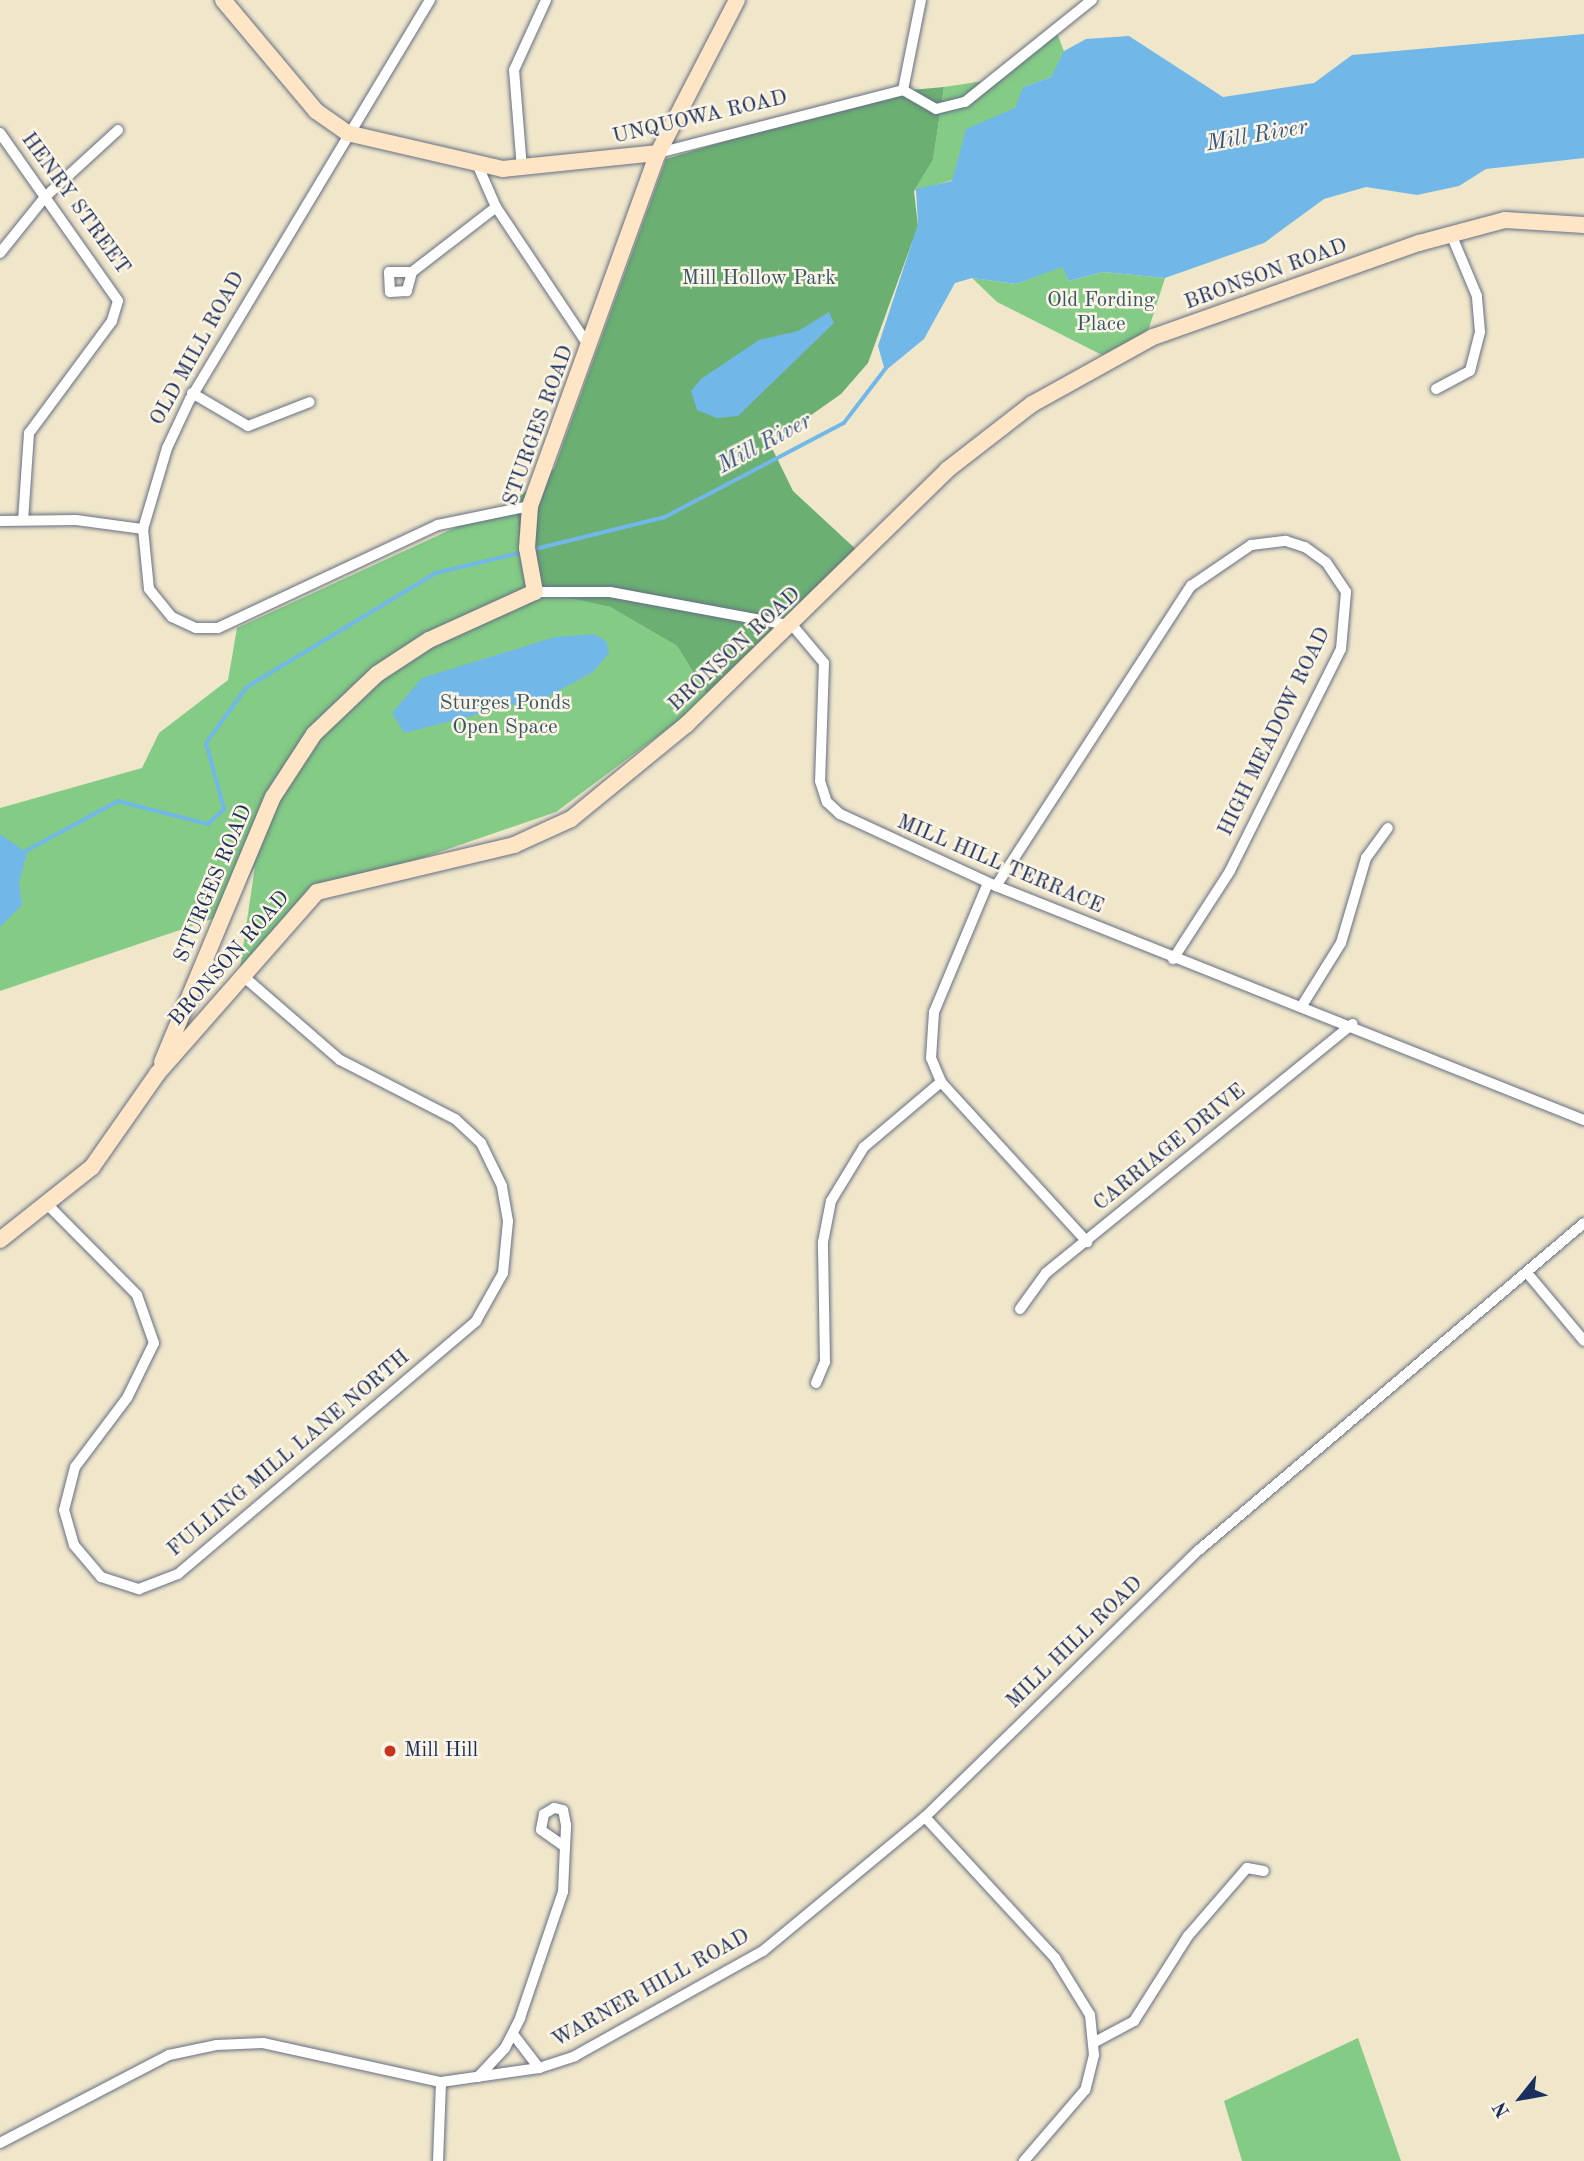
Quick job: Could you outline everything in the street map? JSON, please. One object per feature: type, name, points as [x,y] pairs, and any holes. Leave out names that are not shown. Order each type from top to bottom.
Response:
[{"type":"main road","name":"UNQUOWA ROAD","points":[[223,0],[316,111],[347,133],[478,166],[522,169],[658,153]]},
{"type":"main road","name":"STURGES ROAD","points":[[157,1074],[274,797],[314,734],[377,674],[429,639],[535,592],[530,574],[528,511],[590,348],[658,153],[737,0]]},
{"type":"main road","name":"BRONSON ROAD","points":[[0,1240],[49,1206],[92,1167],[157,1074],[317,891],[514,845],[571,819],[686,725],[793,626],[966,453],[1052,392],[1153,337],[1451,234],[1538,217],[1584,225]]},
{"type":"street","name":"OLD MILL ROAD","points":[[430,0],[347,133],[192,393],[167,448],[143,528],[154,600],[172,617],[210,629],[438,525],[528,511]]},
{"type":"street","points":[[522,169],[514,70],[546,0]]},
{"type":"street","points":[[921,0],[903,90],[936,108],[965,102],[1093,0]]},
{"type":"street","name":"UNQUOWA ROAD","points":[[658,153],[903,90]]},
{"type":"street","points":[[0,253],[45,197],[118,130]]},
{"type":"street","name":"HENRY STREET","points":[[0,133],[118,301],[112,321],[29,433],[23,520]]},
{"type":"street","points":[[478,166],[496,207],[590,348]]},
{"type":"street","points":[[412,272],[496,207]]},
{"type":"street","points":[[1436,389],[1470,370],[1480,332],[1477,296],[1451,234]]},
{"type":"street","points":[[192,393],[248,426],[310,402]]},
{"type":"street","points":[[0,521],[23,520],[143,528]]},
{"type":"street","name":"HIGH MEADOW ROAD","points":[[941,1082],[929,1049],[930,1023],[992,884],[1191,586],[1251,545],[1286,541],[1306,547],[1326,562],[1346,592],[1341,649],[1230,871],[1173,959]]},
{"type":"street","points":[[535,592],[610,592],[793,626]]},
{"type":"street","name":"MILL HILL TERRACE","points":[[793,626],[814,645],[825,667],[820,768],[829,806],[992,884],[1173,959],[1303,1004],[1584,1120]]},
{"type":"street","points":[[1303,1004],[1341,943],[1366,858],[1388,828]]},
{"type":"street","name":"FULLING MILL LANE NORTH","points":[[49,1206],[137,1295],[154,1343],[127,1398],[75,1467],[64,1510],[74,1545],[101,1577],[139,1589],[178,1574],[475,1321],[503,1273],[508,1221],[502,1185],[481,1143],[455,1119],[340,1060],[242,975]]},
{"type":"street","name":"CARRIAGE DRIVE","points":[[1020,1309],[1046,1273],[1352,1024]]},
{"type":"street","points":[[816,1383],[825,1362],[823,1242],[831,1201],[864,1147],[941,1082],[1087,1242]]},
{"type":"street","name":"MILL HILL ROAD","points":[[925,1817],[1199,1550],[1528,1274],[1584,1223]]},
{"type":"street","points":[[1528,1274],[1584,1341]]},
{"type":"street","points":[[925,1817],[1055,1958],[1090,2015],[1093,2043],[1091,2072],[1077,2107],[1024,2161]]},
{"type":"street","name":"WARNER HILL ROAD","points":[[0,2143],[169,2055],[216,2045],[264,2043],[441,2082],[539,2067],[575,2056],[763,1951],[925,1817]]},
{"type":"street","points":[[478,2077],[513,2034],[563,1892],[565,1847]]},
{"type":"street","points":[[1093,2043],[1134,2021],[1188,1936],[1247,1868],[1264,1871]]},
{"type":"street","points":[[513,2034],[539,2067]]},
{"type":"street","points":[[438,2161],[441,2082]]},
{"type":"green space","points":[[1057,33],[1065,54],[1051,77],[1026,86],[1014,110],[953,180],[914,191],[933,160],[944,87],[1004,78]]},
{"type":"green space","name":"Mill Hollow Park","points":[[944,87],[933,160],[914,191],[918,226],[868,363],[841,394],[770,444],[793,491],[860,553],[709,698],[677,646],[610,607],[526,588],[515,500],[554,469],[666,159],[889,92]]},
{"type":"green space","name":"Old Fording Place","points":[[1062,266],[1069,281],[1103,272],[1165,278],[1148,331],[1102,355],[997,302],[972,278],[1016,284]]},
{"type":"green space","name":"Sturges Ponds Open Space","points":[[515,500],[526,587],[610,607],[677,646],[709,698],[556,812],[317,894],[240,968],[255,866],[230,913],[0,991],[0,808],[142,768],[159,733],[228,680],[237,628]]},
{"type":"green space","points":[[1358,2038],[1401,2161],[1242,2161],[1224,2101]]},
{"type":"water","points":[[1584,34],[1584,158],[1486,169],[1459,186],[1417,195],[1366,187],[1324,199],[1264,243],[1165,278],[1103,272],[1069,281],[1062,267],[1016,284],[972,278],[955,283],[924,339],[885,371],[878,346],[918,224],[916,189],[952,181],[966,129],[1015,108],[1023,87],[1051,77],[1064,51],[1086,39],[1129,36],[1223,97],[1314,83],[1352,55]]},
{"type":"water","points":[[829,312],[834,323],[738,416],[717,418],[697,410],[691,391],[701,379],[759,340],[798,331]]},
{"type":"water","points":[[594,634],[606,641],[609,653],[593,672],[549,696],[404,733],[392,713],[422,678],[555,637]]},
{"type":"water","points":[[0,834],[27,853],[19,883],[22,905],[0,927]]},
{"type":"waterway","name":"Mill River","points":[[531,550],[665,517],[844,423],[886,368]]},
{"type":"waterway","name":"Mill River","points":[[22,853],[118,801],[208,824],[224,809],[206,743],[247,687],[436,573],[524,552]]},
{"type":"place","name":"Mill Hill","points":[[390,1751]]}]
